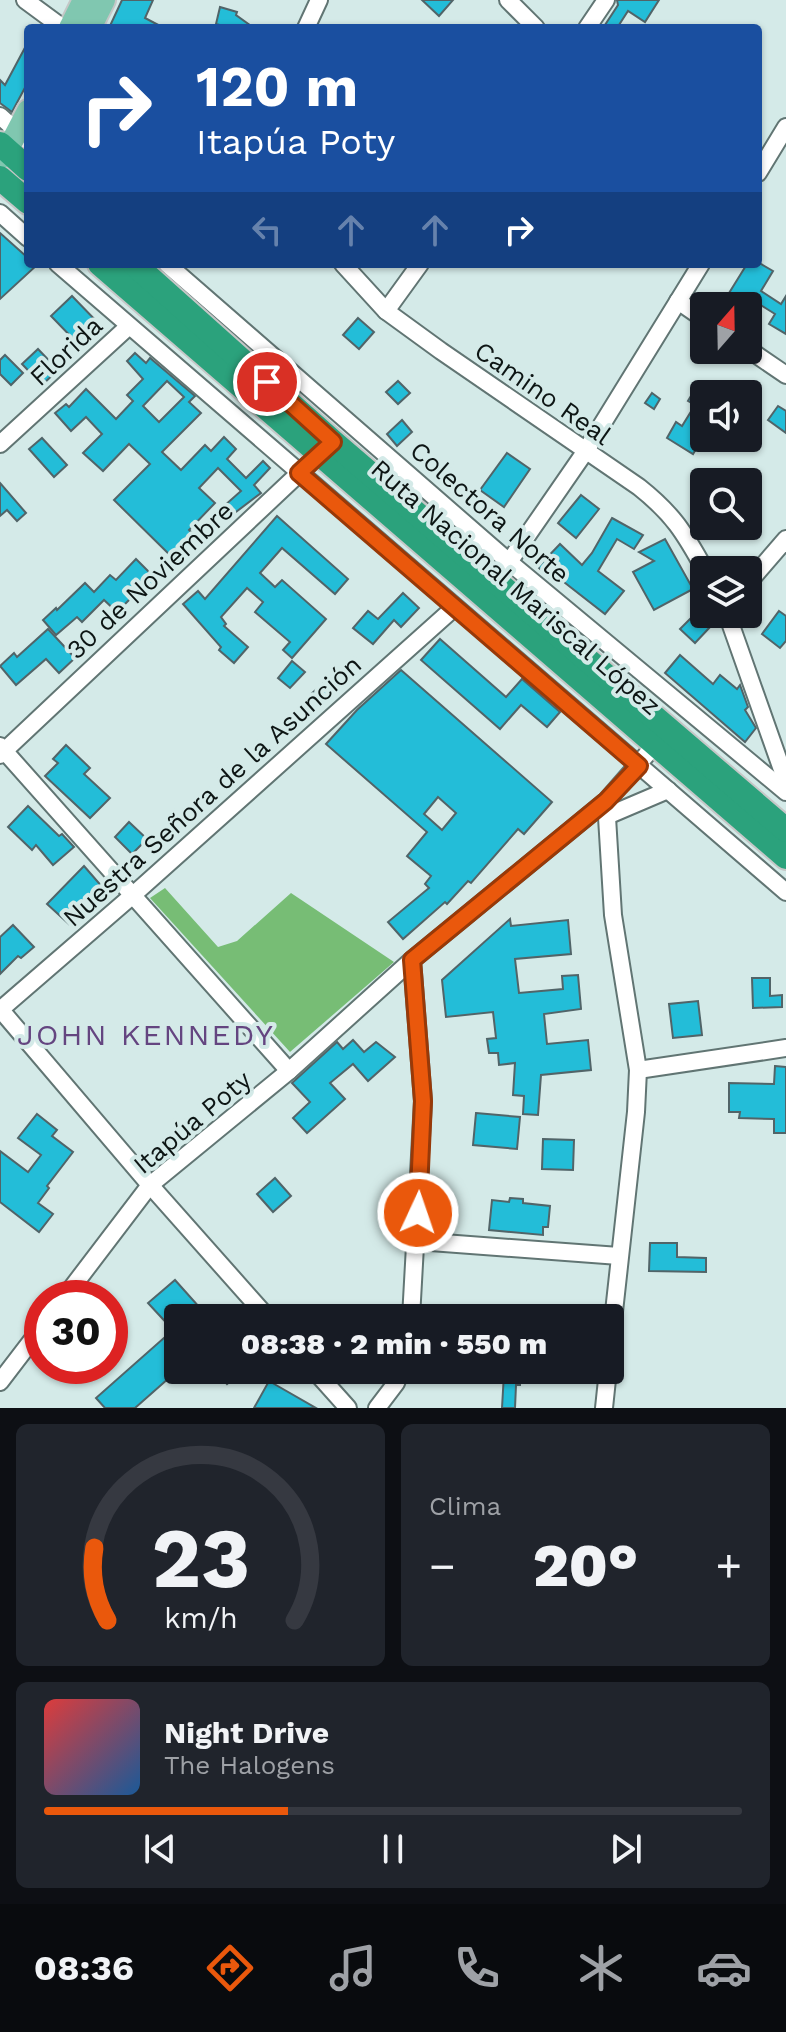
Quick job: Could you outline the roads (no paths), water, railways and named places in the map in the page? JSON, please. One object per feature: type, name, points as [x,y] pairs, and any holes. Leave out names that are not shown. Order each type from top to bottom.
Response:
[{"type":"highway","points":[[13,145],[24,163]]},
{"type":"highway","points":[[0,178],[24,199]]},
{"type":"highway","name":"Ruta Nacional Mariscal López","points":[[105,268],[786,830]]},
{"type":"highway","name":"Ruta Nacional Mariscal López","points":[[138,268],[326,448],[655,745],[786,857]]},
{"type":"main road","points":[[72,24],[84,0]]},
{"type":"main road","points":[[92,24],[104,0]]},
{"type":"main road","points":[[13,145],[24,120]]},
{"type":"street","points":[[25,0],[58,24]]},
{"type":"street","points":[[308,24],[319,0]]},
{"type":"street","points":[[508,0],[532,24]]},
{"type":"street","points":[[590,24],[606,0]]},
{"type":"street","points":[[0,116],[13,145]]},
{"type":"street","points":[[762,166],[786,127]]},
{"type":"street","points":[[0,213],[24,234]]},
{"type":"street","points":[[63,268],[786,892]]},
{"type":"street","name":"Colectora Norte","points":[[172,268],[509,562],[786,792]]},
{"type":"street","name":"Camino Real","points":[[347,268],[386,311],[668,510],[698,556]]},
{"type":"street","points":[[386,311],[417,268]]},
{"type":"street","points":[[509,562],[585,452],[699,268]]},
{"type":"street","points":[[678,301],[690,309]]},
{"type":"street","name":"Florida","points":[[0,444],[129,326]]},
{"type":"street","points":[[762,359],[786,375]]},
{"type":"street","name":"30 de Noviembre","points":[[1,750],[326,448]]},
{"type":"street","points":[[762,567],[786,539]]},
{"type":"street","name":"Nuestra Señora de la Asunción","points":[[0,1010],[455,607]]},
{"type":"street","points":[[732,628],[786,781]]},
{"type":"street","name":"Itapúa Poty","points":[[78,1280],[150,1185],[289,1071],[412,960],[607,808],[655,745]]},
{"type":"street","points":[[1,750],[289,1071]]},
{"type":"street","points":[[614,1304],[638,1070],[613,915],[607,808],[668,790]]},
{"type":"street","points":[[732,845],[749,825]]},
{"type":"street","points":[[412,960],[423,1101],[412,1304]]},
{"type":"street","points":[[0,1010],[256,1304]]},
{"type":"street","points":[[638,1070],[786,1048]]},
{"type":"street","points":[[417,1241],[619,1256]]},
{"type":"street","points":[[0,1382],[24,1351]]},
{"type":"street","points":[[327,1384],[348,1408]]},
{"type":"street","points":[[377,1408],[395,1384]]},
{"type":"street","points":[[604,1408],[607,1384]]},
{"type":"district","name":"JOHN KENNEDY","points":[[146,1034]]}]
